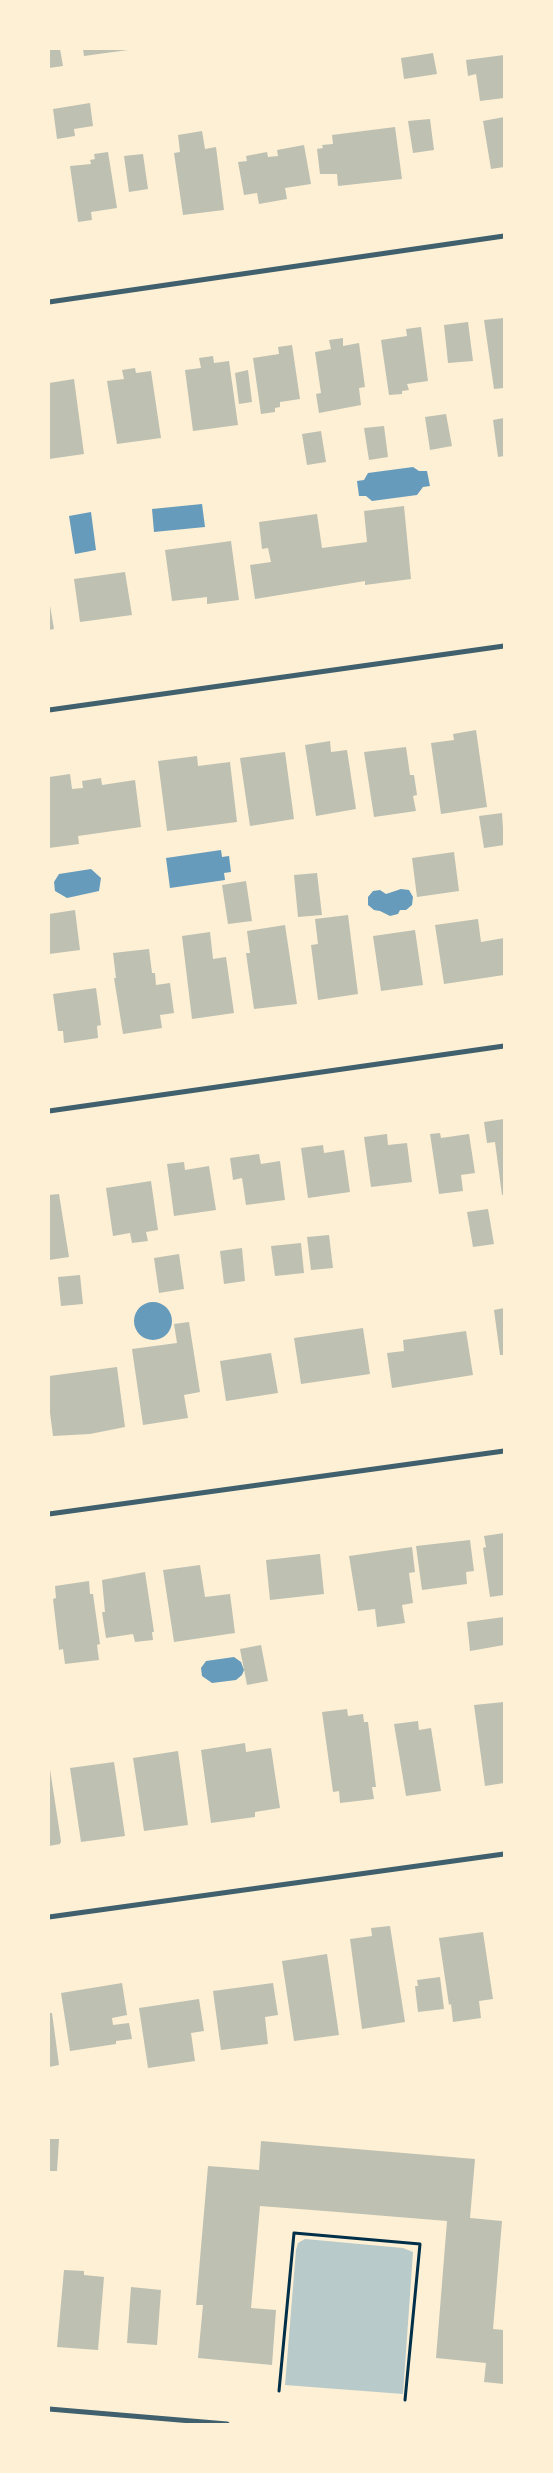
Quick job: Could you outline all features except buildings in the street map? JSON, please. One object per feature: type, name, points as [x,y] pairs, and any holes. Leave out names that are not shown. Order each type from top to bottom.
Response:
[{"type":"street","points":[[49,302],[504,236]]},
{"type":"street","points":[[49,710],[504,646]]},
{"type":"street","points":[[49,1111],[504,1046]]},
{"type":"street","points":[[49,1514],[504,1451]]},
{"type":"street","points":[[49,1917],[504,1854]]},
{"type":"street","points":[[49,2409],[227,2424]]},
{"type":"path","points":[[279,2392],[294,2233],[420,2244],[405,2400]]},
{"type":"shaded area","points":[[305,2239],[403,2248],[413,2252],[403,2394],[285,2385],[296,2250],[298,2243]]},
{"type":"water","points":[[413,467],[419,471],[427,471],[430,486],[423,487],[417,495],[372,501],[366,496],[359,496],[357,481],[364,480],[368,473]]},
{"type":"water","points":[[202,504],[205,527],[154,532],[152,509]]},
{"type":"water","points":[[91,512],[96,550],[75,554],[69,516]]},
{"type":"water","points":[[221,850],[222,857],[229,856],[231,872],[224,873],[225,880],[170,888],[166,858]]},
{"type":"water","points":[[91,869],[101,878],[99,891],[67,898],[55,891],[54,882],[59,874]]},
{"type":"water","points":[[401,889],[409,890],[413,897],[412,905],[406,910],[400,910],[398,914],[390,916],[374,910],[368,905],[368,897],[373,891],[380,890],[386,894]]},
{"type":"water","points":[[153,1302],[166,1308],[172,1321],[166,1334],[153,1340],[140,1334],[134,1321],[140,1308]]},
{"type":"water","points":[[234,1657],[241,1662],[244,1670],[242,1675],[236,1680],[212,1683],[202,1676],[201,1668],[206,1661]]}]
